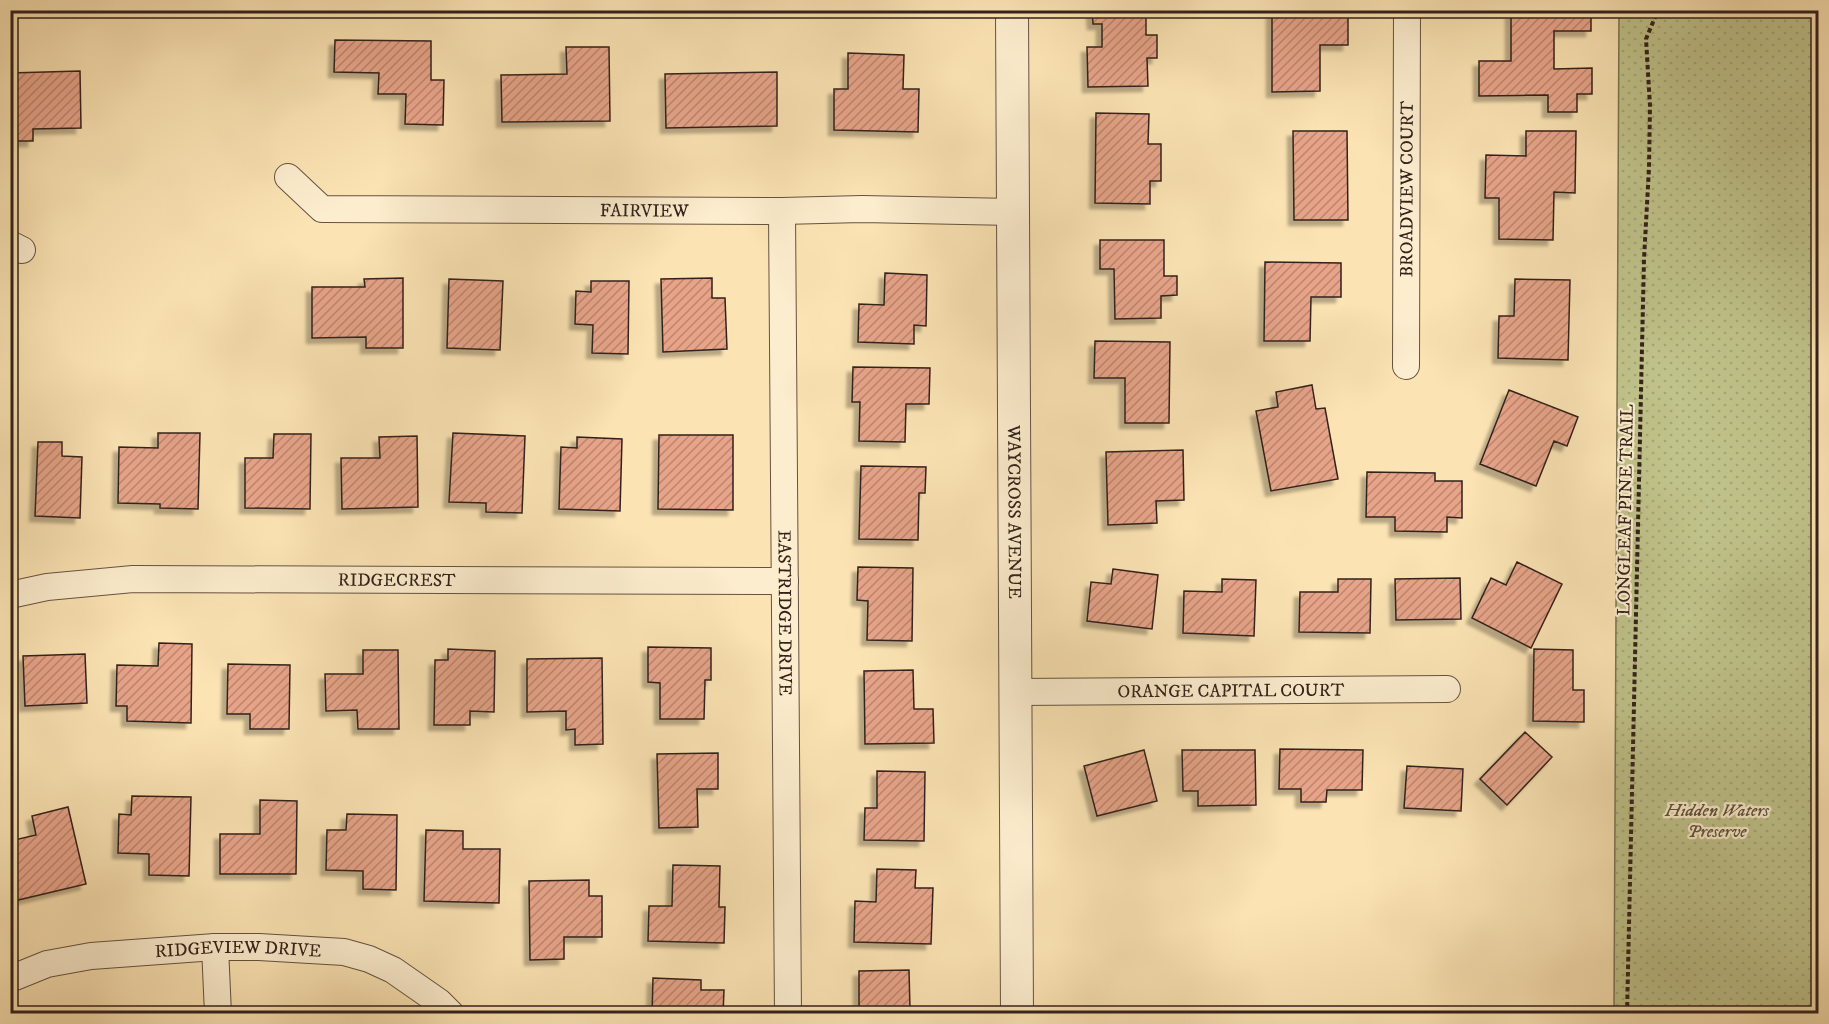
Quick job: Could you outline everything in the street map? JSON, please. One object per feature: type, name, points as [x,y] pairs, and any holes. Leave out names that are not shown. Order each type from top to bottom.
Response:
[{"type":"street","name":"WAYCROSS AVENUE","points":[[1012,10],[1017,1014]]},
{"type":"street","name":"BROADVIEW COURT","points":[[1406,366],[1407,10]]},
{"type":"street","name":"FAIRVIEW","points":[[288,177],[322,209],[782,211],[862,209],[1013,212]]},
{"type":"street","name":"EASTRIDGE DRIVE","points":[[782,211],[788,1014]]},
{"type":"street","name":"RIDGECREST","points":[[10,595],[47,587],[133,579],[785,581]]},
{"type":"street","name":"ORANGE CAPITAL COURT","points":[[1015,692],[1447,689]]},
{"type":"street","name":"RIDGEVIEW DRIVE","points":[[10,979],[47,964],[91,956],[215,947],[344,952],[369,959],[393,970],[439,1002],[451,1014]]},
{"type":"street","points":[[215,947],[218,1014]]},
{"type":"path","name":"LONGLEAF PINE TRAIL","points":[[1627,1014],[1644,259],[1649,168],[1650,106],[1646,39],[1658,10]]},
{"type":"green space","name":"Hidden Waters Preserve","points":[[1619,11],[1818,11],[1818,1013],[1614,1013]]},
{"type":"building","points":[[1092,10],[1146,10],[1146,35],[1157,35],[1157,58],[1147,58],[1148,86],[1088,87],[1087,47],[1102,47],[1102,24],[1093,24]]},
{"type":"building","points":[[1348,10],[1348,45],[1320,45],[1320,91],[1272,92],[1272,11]]},
{"type":"building","points":[[1511,10],[1591,10],[1591,31],[1554,31],[1554,69],[1592,68],[1592,94],[1577,94],[1577,112],[1548,112],[1548,95],[1479,96],[1479,61],[1511,61]]},
{"type":"building","points":[[335,40],[431,41],[431,80],[444,80],[443,125],[405,124],[406,94],[378,94],[379,73],[334,72]]},
{"type":"building","points":[[566,47],[609,47],[610,121],[502,122],[501,75],[567,74]]},
{"type":"building","points":[[848,53],[904,55],[903,89],[919,89],[918,132],[834,130],[834,89],[848,89]]},
{"type":"building","points":[[80,71],[81,128],[33,129],[33,141],[10,141],[10,73]]},
{"type":"building","points":[[777,72],[777,126],[666,128],[665,74]]},
{"type":"building","points":[[1096,113],[1149,114],[1148,144],[1161,144],[1161,181],[1150,181],[1150,204],[1095,203]]},
{"type":"building","points":[[1293,131],[1347,131],[1348,220],[1294,220]]},
{"type":"building","points":[[1526,131],[1576,131],[1575,193],[1554,192],[1553,240],[1499,239],[1499,198],[1485,198],[1486,155],[1526,156]]},
{"type":"building","points":[[1100,240],[1164,240],[1164,276],[1177,276],[1177,295],[1161,296],[1161,318],[1115,319],[1114,269],[1100,269]]},
{"type":"building","points":[[1265,262],[1341,263],[1341,297],[1311,297],[1310,341],[1264,341]]},
{"type":"building","points":[[885,273],[927,275],[926,326],[914,325],[914,344],[858,342],[859,304],[884,305]]},
{"type":"building","points":[[403,278],[403,348],[366,348],[366,337],[312,338],[312,287],[365,287],[364,279]]},
{"type":"building","points":[[712,278],[712,298],[725,298],[727,349],[663,352],[661,279]]},
{"type":"building","points":[[449,279],[503,281],[500,350],[447,348]]},
{"type":"building","points":[[1515,279],[1570,280],[1568,360],[1498,358],[1499,316],[1514,316]]},
{"type":"building","points":[[591,281],[629,281],[628,354],[592,353],[593,325],[575,324],[576,291],[591,292]]},
{"type":"building","points":[[1095,341],[1170,342],[1169,423],[1125,423],[1125,378],[1094,378]]},
{"type":"building","points":[[853,367],[930,368],[929,404],[906,404],[905,442],[859,441],[860,402],[852,402]]},
{"type":"building","points":[[1312,385],[1316,409],[1325,408],[1338,479],[1271,491],[1256,411],[1278,407],[1276,392]]},
{"type":"building","points":[[1509,390],[1578,417],[1567,446],[1554,441],[1536,486],[1480,464]]},
{"type":"building","points":[[158,433],[200,433],[198,509],[160,508],[160,504],[118,503],[119,447],[158,448]]},
{"type":"building","points":[[453,433],[525,436],[522,513],[486,512],[486,503],[449,502]]},
{"type":"building","points":[[274,434],[311,434],[310,509],[245,508],[245,458],[273,458]]},
{"type":"building","points":[[659,435],[733,435],[733,510],[658,509]]},
{"type":"building","points":[[417,436],[418,507],[342,509],[341,458],[380,458],[379,437]]},
{"type":"building","points":[[577,437],[622,439],[620,511],[559,509],[561,447],[577,448]]},
{"type":"building","points":[[38,442],[62,442],[62,456],[82,457],[80,518],[35,516]]},
{"type":"building","points":[[1183,450],[1184,500],[1156,501],[1157,523],[1108,525],[1106,452]]},
{"type":"building","points":[[861,466],[926,467],[925,493],[919,493],[918,540],[859,539]]},
{"type":"building","points":[[1367,472],[1435,473],[1435,481],[1462,481],[1462,518],[1447,517],[1447,532],[1395,531],[1395,517],[1366,517]]},
{"type":"building","points":[[1517,562],[1562,584],[1531,648],[1472,618],[1491,578],[1506,585]]},
{"type":"building","points":[[858,567],[913,568],[912,641],[867,640],[868,601],[857,600]]},
{"type":"building","points":[[1113,569],[1158,575],[1152,629],[1087,621],[1091,582],[1111,584]]},
{"type":"building","points":[[1460,578],[1461,619],[1396,620],[1395,579]]},
{"type":"building","points":[[1222,579],[1256,580],[1254,636],[1183,633],[1184,591],[1222,592]]},
{"type":"building","points":[[1338,579],[1371,579],[1370,633],[1299,632],[1300,592],[1338,592]]},
{"type":"building","points":[[159,643],[192,644],[191,723],[127,721],[127,706],[116,706],[117,665],[158,666]]},
{"type":"building","points":[[648,647],[711,648],[711,680],[705,680],[704,719],[660,719],[660,683],[648,682]]},
{"type":"building","points":[[448,649],[495,651],[494,712],[470,711],[470,725],[434,725],[435,660],[448,660]]},
{"type":"building","points":[[1534,649],[1573,650],[1573,690],[1584,690],[1584,722],[1533,721]]},
{"type":"building","points":[[363,650],[398,650],[399,729],[358,729],[357,710],[326,711],[325,674],[363,674]]},
{"type":"building","points":[[85,654],[87,703],[25,706],[23,656]]},
{"type":"building","points":[[602,658],[603,744],[575,745],[575,729],[566,730],[566,711],[527,712],[527,659]]},
{"type":"building","points":[[228,664],[290,665],[289,729],[250,729],[250,714],[227,714]]},
{"type":"building","points":[[913,670],[914,709],[933,709],[934,743],[865,744],[864,671]]},
{"type":"building","points":[[1525,732],[1552,757],[1507,805],[1480,779]]},
{"type":"building","points":[[1280,749],[1363,750],[1362,790],[1327,790],[1326,802],[1301,802],[1301,789],[1279,789]]},
{"type":"building","points":[[1144,750],[1157,801],[1097,816],[1084,766]]},
{"type":"building","points":[[1182,750],[1255,750],[1256,805],[1198,806],[1198,791],[1183,791]]},
{"type":"building","points":[[718,753],[718,789],[697,789],[698,827],[659,828],[657,754]]},
{"type":"building","points":[[1407,766],[1463,769],[1461,811],[1404,808]]},
{"type":"building","points":[[877,771],[925,772],[924,841],[864,840],[865,808],[877,808]]},
{"type":"building","points":[[132,796],[191,797],[189,876],[149,875],[149,854],[118,853],[119,814],[131,815]]},
{"type":"building","points":[[260,800],[297,801],[296,874],[220,874],[220,834],[260,834]]},
{"type":"building","points":[[68,807],[86,884],[14,901],[10,887],[10,841],[36,835],[32,816]]},
{"type":"building","points":[[347,814],[397,815],[396,890],[363,889],[363,871],[326,870],[327,830],[346,830]]},
{"type":"building","points":[[426,830],[463,831],[463,849],[500,849],[499,903],[424,901]]},
{"type":"building","points":[[673,865],[720,866],[719,907],[725,907],[724,943],[648,941],[649,906],[672,906]]},
{"type":"building","points":[[877,869],[916,870],[915,888],[933,888],[931,944],[854,942],[855,901],[876,902]]},
{"type":"building","points":[[589,880],[589,896],[602,896],[602,937],[564,937],[564,959],[530,960],[529,881]]},
{"type":"building","points":[[909,970],[910,1009],[938,1009],[938,1014],[859,1014],[859,971]]},
{"type":"building","points":[[653,978],[701,980],[701,990],[724,990],[723,1014],[652,1014]]}]
